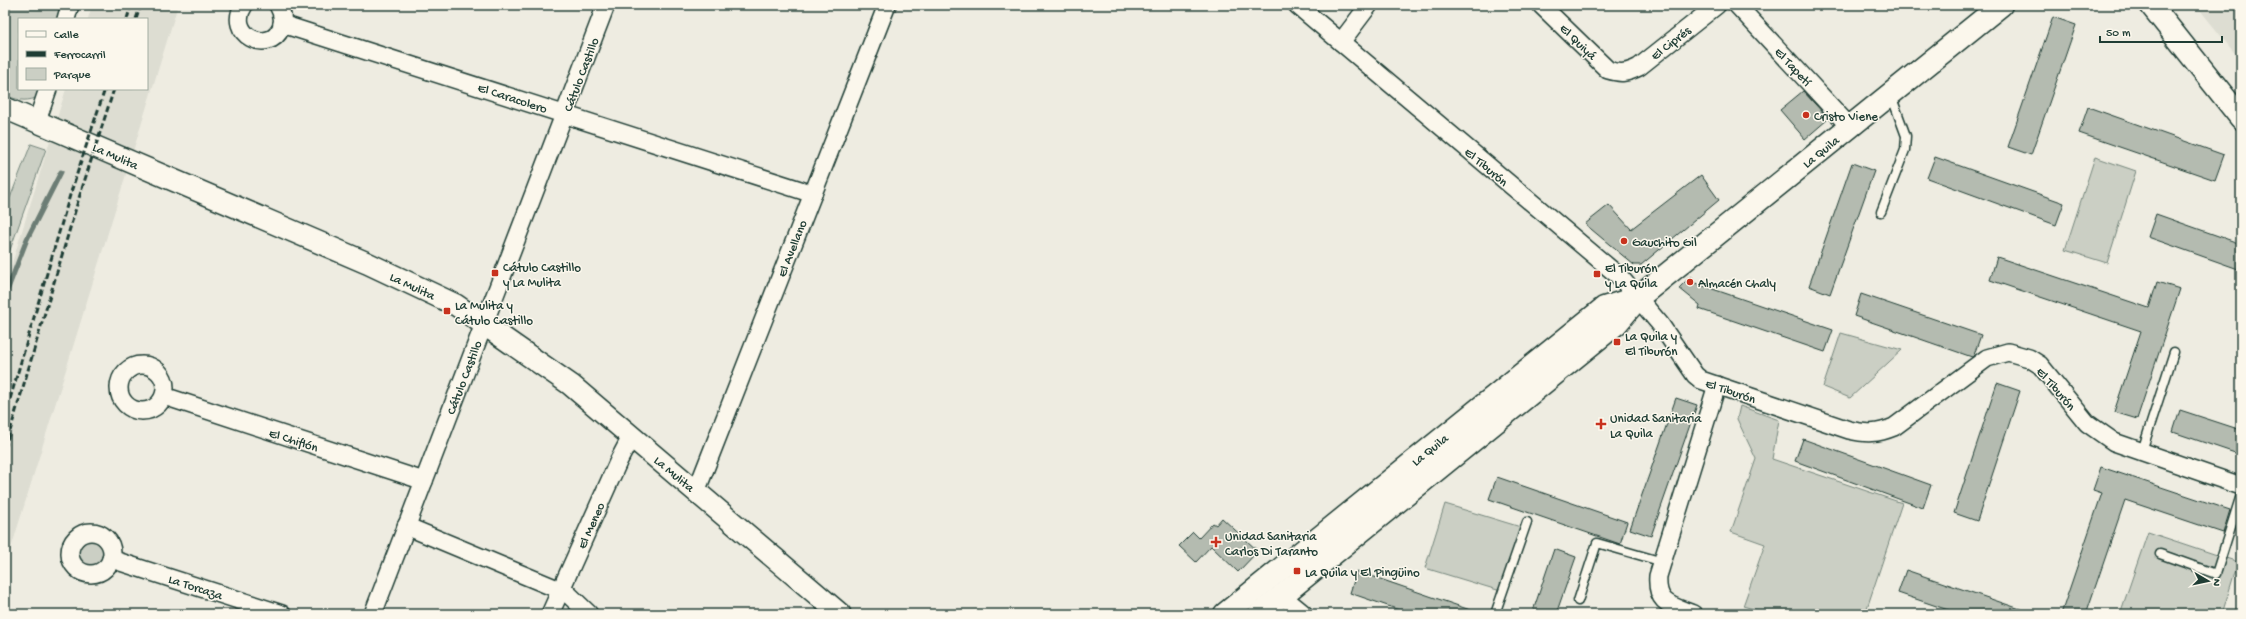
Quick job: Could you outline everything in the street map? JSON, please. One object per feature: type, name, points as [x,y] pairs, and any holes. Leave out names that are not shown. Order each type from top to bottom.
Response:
[{"type":"main road","points":[[2151,5],[2241,118]]},
{"type":"main road","name":"La Quila","points":[[1258,614],[1616,324],[1639,297],[1850,127],[1992,7]]},
{"type":"main road","name":"La Quila","points":[[1225,614],[1604,308],[1639,297]]},
{"type":"main road","points":[[1264,582],[1282,596]]},
{"type":"street","points":[[66,18],[70,5]]},
{"type":"street","points":[[244,5],[239,19],[240,26],[248,37],[255,40],[268,40],[280,31],[283,17],[278,5]]},
{"type":"street","name":"Cátulo Castillo","points":[[373,614],[606,5]]},
{"type":"street","name":"El Avellano","points":[[696,492],[887,5]]},
{"type":"street","name":"El Tiburón","points":[[1297,5],[1616,273],[1639,297],[1695,375],[1717,385],[1849,430],[1868,434],[1882,432],[1894,427],[1987,358],[2008,352],[2029,358],[2040,366],[2087,423],[2114,442],[2142,450],[2241,486]]},
{"type":"street","points":[[1341,42],[1369,5]]},
{"type":"street","name":"El Quiyá","points":[[1541,5],[1608,70],[1620,74]]},
{"type":"street","name":"El Ciprés","points":[[1620,74],[1630,72],[1639,67],[1717,5]]},
{"type":"street","name":"El Tapetí","points":[[1737,5],[1850,127]]},
{"type":"street","name":"El Caracolero","points":[[282,24],[813,194]]},
{"type":"street","points":[[37,121],[48,90]]},
{"type":"street","name":"La Mulita","points":[[5,108],[367,263],[456,305],[572,385],[840,614]]},
{"type":"street","points":[[1693,614],[1667,604],[1660,597],[1658,576],[1717,385]]},
{"type":"street","name":"El Chiflón","points":[[164,396],[424,481]]},
{"type":"street","name":"El Meneo","points":[[550,614],[619,460],[632,437]]},
{"type":"street","points":[[406,526],[567,593],[589,614]]},
{"type":"street","name":"La Torcaza","points":[[111,559],[282,614]]},
{"type":"street","points":[[1282,596],[1304,614]]},
{"type":"lane","points":[[1881,212],[1905,150],[1906,136],[1890,94]]},
{"type":"lane","points":[[2142,450],[2174,352]]},
{"type":"lane","points":[[2160,554],[2216,574],[2241,495]]},
{"type":"lane","points":[[1496,614],[1527,522]]},
{"type":"lane","points":[[1578,601],[1597,543],[1663,562]]},
{"type":"shaded area","points":[[92,5],[178,5],[5,568],[5,286],[66,90],[148,90],[148,18],[88,18]]},
{"type":"shaded area","points":[[2196,5],[2241,5],[2241,61]]},
{"type":"green space","points":[[5,5],[62,5],[59,18],[18,18],[18,90],[40,90],[36,98],[28,100],[20,100],[5,95]]},
{"type":"green space","points":[[31,144],[46,149],[5,264],[5,196],[10,198]]},
{"type":"green space","points":[[2095,157],[2136,171],[2107,263],[2065,250]]},
{"type":"green space","points":[[1841,333],[1902,350],[1850,398],[1823,387]]},
{"type":"green space","points":[[1740,406],[1779,420],[1772,459],[1902,503],[1865,614],[1771,614],[1743,606],[1765,544],[1731,532],[1756,459],[1737,419]]},
{"type":"green space","points":[[1445,504],[1524,528],[1504,592],[1425,568]]},
{"type":"green space","points":[[2148,532],[2238,562],[2222,614],[2120,614]]},
{"type":"green space","points":[[90,537],[101,542],[106,553],[101,564],[90,569],[79,564],[74,553],[79,542]]},
{"type":"building","points":[[2053,17],[2076,25],[2031,155],[2008,147]]},
{"type":"building","name":"Cristo Viene","points":[[1803,91],[1827,117],[1827,120],[1805,139],[1780,110]]},
{"type":"building","points":[[2088,107],[2224,155],[2215,180],[2079,133]]},
{"type":"building","points":[[1935,157],[2064,203],[2056,225],[1927,178]]},
{"type":"building","points":[[1852,163],[1874,171],[1830,294],[1809,286]]},
{"type":"building","points":[[1701,175],[1719,200],[1641,265],[1634,265],[1585,224],[1609,205],[1631,229]]},
{"type":"building","points":[[2156,214],[2241,244],[2241,270],[2148,237]]},
{"type":"building","points":[[1997,257],[2149,308],[2157,282],[2180,289],[2137,419],[2114,412],[2141,331],[1990,280]]},
{"type":"building","points":[[1691,276],[1695,283],[1833,330],[1825,352],[1699,309],[1700,305],[1679,288]]},
{"type":"building","points":[[1861,294],[1981,335],[1974,355],[1972,357],[1854,316]]},
{"type":"building","points":[[1997,383],[2020,391],[1977,521],[1954,513]]},
{"type":"building","points":[[1676,398],[1697,405],[1651,536],[1630,529]]},
{"type":"building","points":[[2180,410],[2241,430],[2241,455],[2173,432]]},
{"type":"building","points":[[1803,439],[1931,485],[1923,508],[1795,461]]},
{"type":"building","points":[[2101,467],[2230,510],[2223,533],[2125,500],[2086,614],[2061,614],[2102,493],[2093,490]]},
{"type":"building","points":[[1497,477],[1627,522],[1620,544],[1489,499]]},
{"type":"building","name":"Unidad Sanitaria Carlos Di Taranto","points":[[1222,518],[1258,551],[1238,572],[1211,546],[1196,562],[1179,546],[1193,532],[1199,538],[1213,523],[1216,525]]},
{"type":"building","points":[[1554,549],[1576,557],[1556,614],[1532,614]]},
{"type":"building","points":[[1906,570],[2029,612],[2029,614],[1960,614],[1898,593]]},
{"type":"building","points":[[1357,571],[1476,612],[1475,614],[1411,614],[1350,593]]},
{"type":"waterway","points":[[5,296],[27,239],[61,172]]},
{"type":"railway","points":[[127,18],[131,5]]},
{"type":"railway","points":[[136,18],[141,5]]},
{"type":"railway","points":[[5,416],[70,195],[105,90]]},
{"type":"railway","points":[[5,448],[78,201],[114,90]]},
{"type":"place","name":"Cristo Viene","points":[[1806,115]]},
{"type":"place","name":"Gauchito Gil","points":[[1624,241]]},
{"type":"place","name":"Cátulo Castillo y La Mulita","points":[[495,273]]},
{"type":"place","name":"El Tiburón y La Quila","points":[[1597,274]]},
{"type":"place","name":"Almacén Chaly","points":[[1690,282]]},
{"type":"place","name":"La Mulita y Cátulo Castillo","points":[[447,311]]},
{"type":"place","name":"La Quila y El Tiburón","points":[[1617,342]]},
{"type":"place","name":"Unidad Sanitaria La Quila","points":[[1601,424]]},
{"type":"place","name":"Unidad Sanitaria Carlos Di Taranto","points":[[1216,542]]},
{"type":"place","name":"La Quila y El Pingüino","points":[[1297,571]]}]
